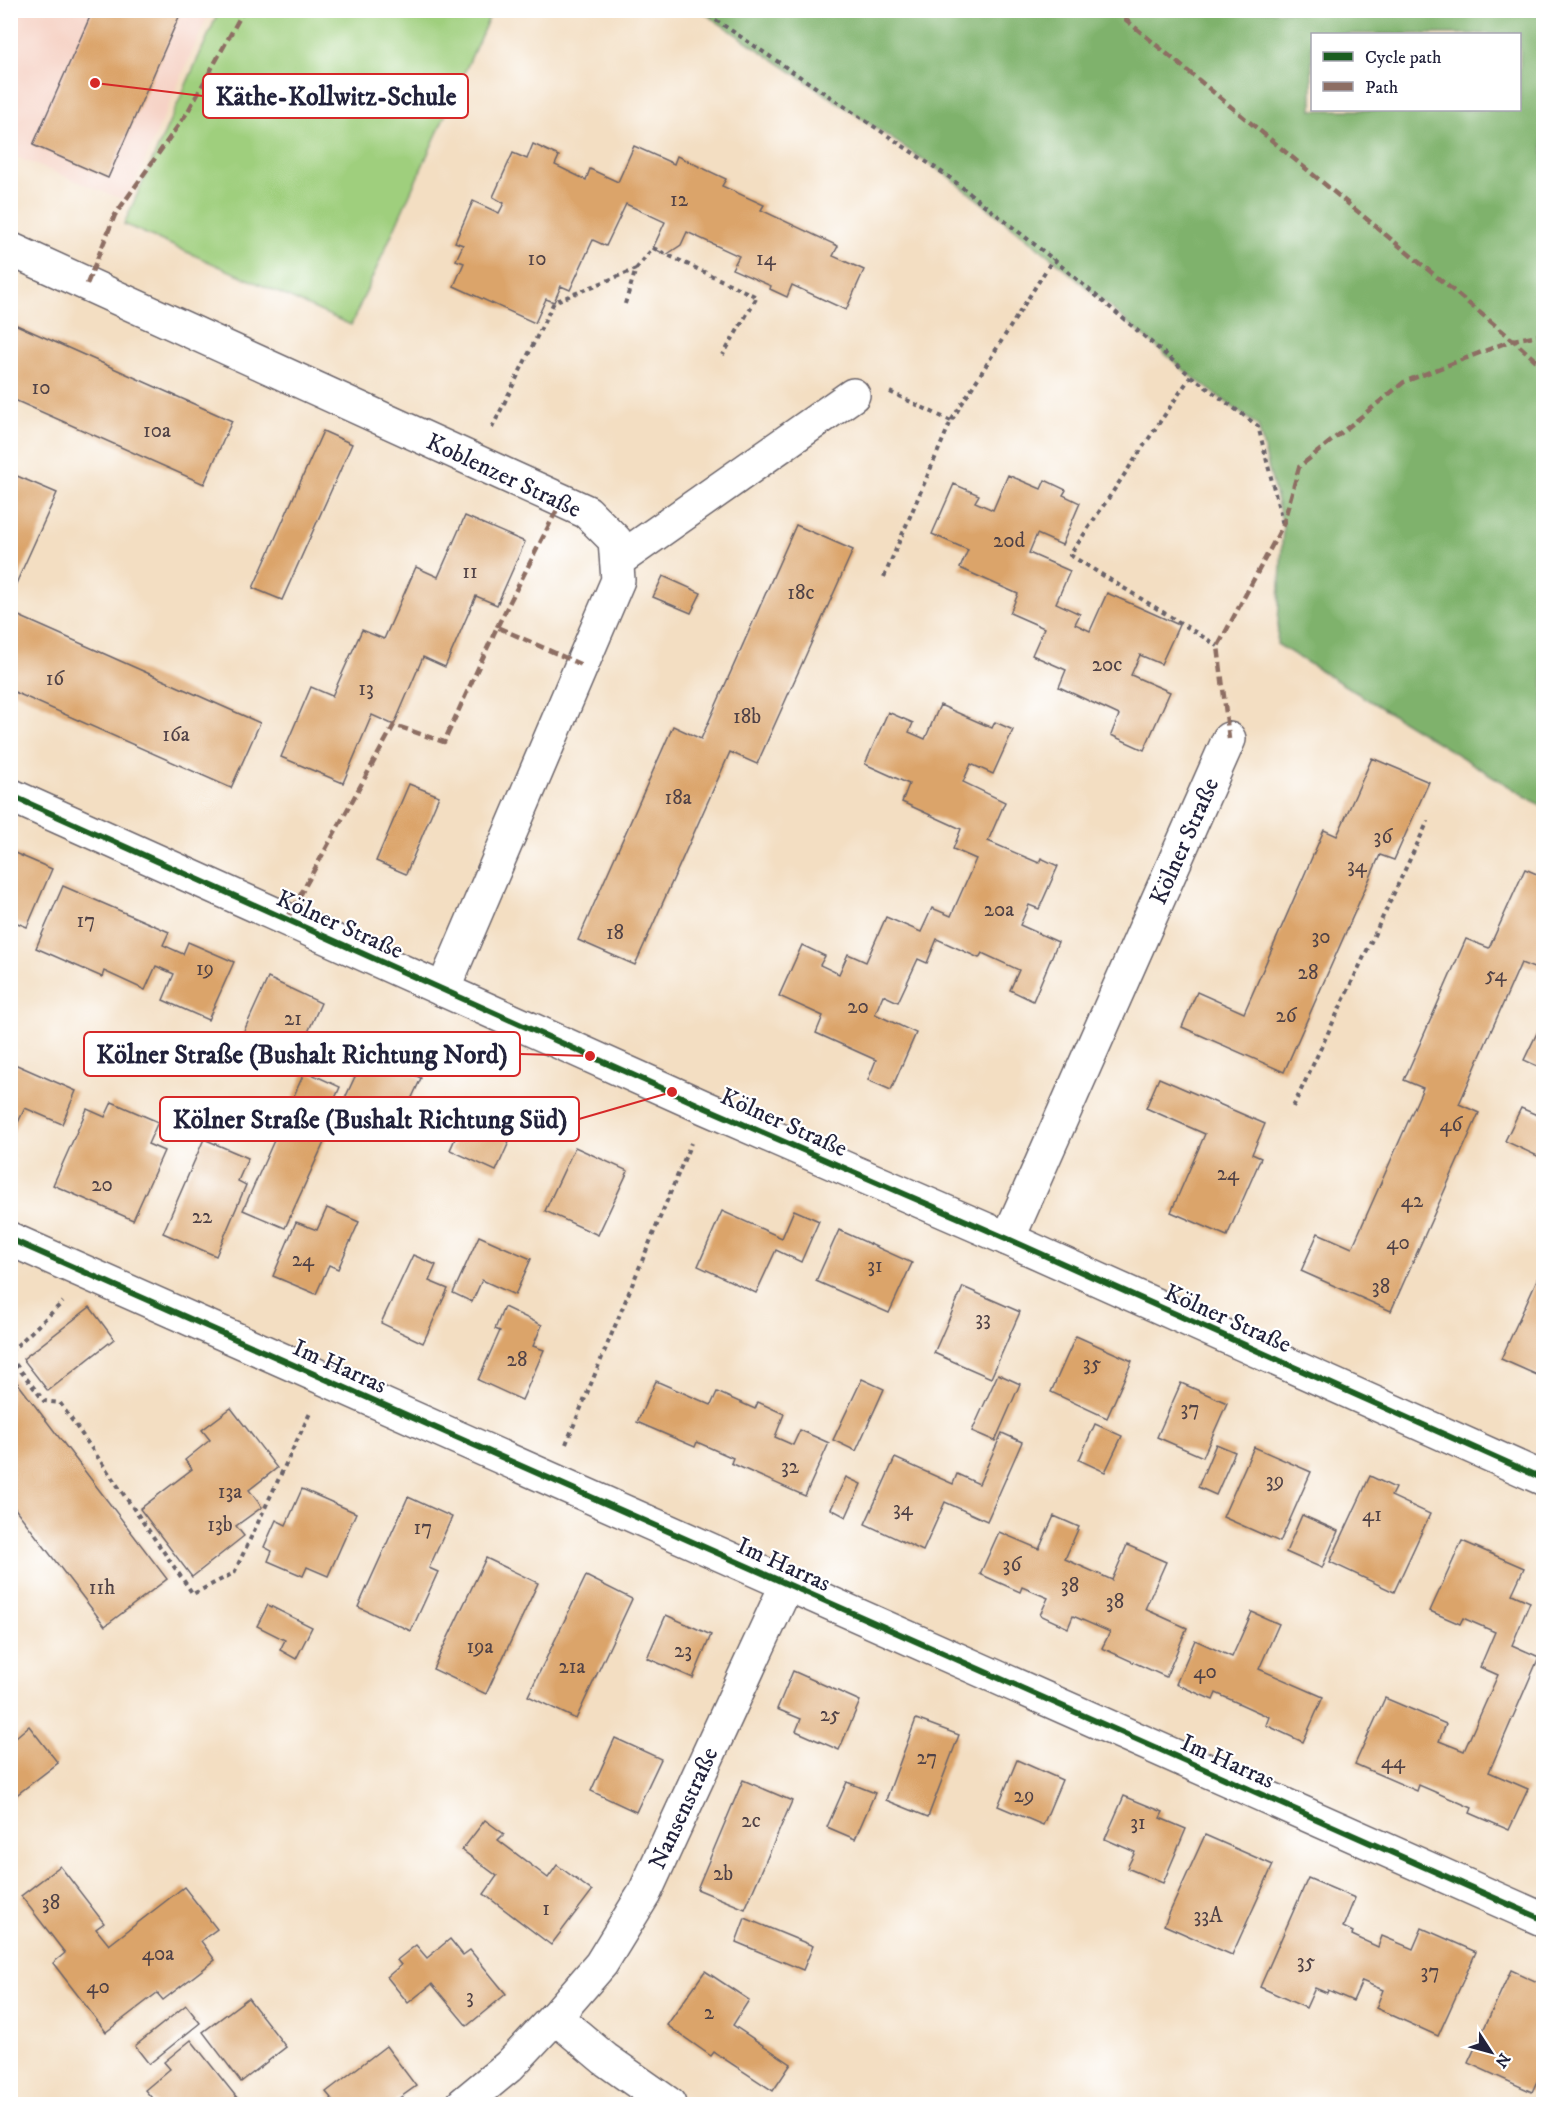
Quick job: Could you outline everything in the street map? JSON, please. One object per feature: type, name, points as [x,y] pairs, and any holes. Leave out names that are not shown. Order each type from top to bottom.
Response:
[{"type":"street","name":"Koblenzer Straße","points":[[10,249],[587,512],[615,540],[618,580],[443,990]]},
{"type":"street","points":[[616,561],[853,395]]},
{"type":"street","name":"Kölner Straße","points":[[1008,1239],[1229,739]]},
{"type":"street","name":"Kölner Straße","points":[[10,795],[706,1108],[1008,1239],[1544,1479]]},
{"type":"street","name":"Im Harras","points":[[10,1239],[1544,1920]]},
{"type":"street","name":"Nansenstraße","points":[[463,2104],[508,2066],[601,1964],[644,1894],[787,1584]]},
{"type":"street","points":[[555,2017],[605,2059],[669,2104]]},
{"type":"path","points":[[701,10],[949,177],[1053,259],[1191,376],[1258,426],[1283,525]]},
{"type":"path","points":[[624,307],[636,269],[653,248],[758,297],[723,355]]},
{"type":"path","points":[[884,577],[951,421],[1053,259]]},
{"type":"path","points":[[476,462],[554,302],[636,269]]},
{"type":"path","points":[[1191,376],[1070,555],[1218,646]]},
{"type":"path","points":[[853,395],[866,381],[951,421]]},
{"type":"path","points":[[1293,1107],[1428,821]]},
{"type":"path","points":[[551,1480],[706,1108]]},
{"type":"path","points":[[10,1352],[92,1275]]},
{"type":"shaded area","points":[[10,11],[210,11],[127,201],[11,155]]},
{"type":"green space","points":[[219,11],[492,11],[351,325],[124,224]]},
{"type":"green space","points":[[701,11],[1543,11],[1543,807],[1277,644],[1283,525],[1258,426],[1191,376],[1053,259],[949,177]]},
{"type":"building","points":[[93,10],[182,10],[108,178],[33,145]]},
{"type":"building","points":[[533,144],[559,156],[555,165],[586,180],[590,169],[618,182],[634,146],[674,164],[677,156],[726,179],[722,186],[764,205],[761,210],[838,246],[833,256],[864,270],[846,310],[792,285],[787,297],[770,289],[771,286],[732,269],[739,256],[687,232],[681,245],[666,255],[653,248],[665,222],[626,204],[606,246],[593,240],[570,290],[561,286],[554,302],[546,299],[535,323],[454,286],[464,263],[456,260],[463,245],[455,242],[473,201],[499,213],[504,203],[493,197],[513,153],[527,159]]},
{"type":"building","points":[[10,322],[232,421],[204,484],[10,398]]},
{"type":"building","points":[[323,431],[352,444],[282,600],[253,588]]},
{"type":"building","points":[[10,473],[57,493],[10,597]]},
{"type":"building","points":[[1008,475],[1041,489],[1045,480],[1066,490],[1063,495],[1080,503],[1062,545],[1037,534],[1029,553],[1070,571],[1056,603],[1080,614],[1075,624],[1090,631],[1107,593],[1179,625],[1161,664],[1140,655],[1131,675],[1170,692],[1144,750],[1111,735],[1119,715],[1059,687],[1066,670],[1032,655],[1044,628],[1010,613],[1018,594],[960,568],[968,550],[932,534],[954,484],[979,495],[975,502],[993,510]]},
{"type":"building","points":[[465,516],[525,542],[497,605],[476,596],[445,667],[423,657],[394,725],[372,715],[343,783],[281,757],[311,687],[332,696],[362,630],[384,639],[416,567],[438,577]]},
{"type":"building","points":[[796,525],[853,550],[757,764],[730,752],[635,965],[578,940],[673,726],[701,739]]},
{"type":"building","points":[[663,576],[701,593],[691,613],[653,597]]},
{"type":"building","points":[[10,612],[260,723],[231,788],[10,690]]},
{"type":"building","points":[[940,705],[992,728],[995,722],[1013,730],[993,774],[971,764],[963,782],[1005,802],[988,841],[1039,863],[1041,858],[1058,866],[1039,909],[1029,905],[1020,925],[1058,942],[1033,1001],[1010,990],[1019,970],[982,953],[979,958],[937,939],[927,963],[918,959],[898,1002],[883,995],[875,1014],[916,1033],[891,1090],[868,1080],[876,1060],[816,1033],[823,1016],[779,996],[802,945],[825,956],[820,965],[839,974],[848,954],[866,962],[886,917],[921,932],[932,908],[951,916],[976,859],[953,849],[961,829],[902,802],[909,784],[865,764],[888,712],[913,723],[909,732],[925,739]]},
{"type":"building","points":[[1372,758],[1429,782],[1394,860],[1380,855],[1284,1072],[1182,1027],[1197,992],[1244,1013],[1324,830],[1337,836]]},
{"type":"building","points":[[409,784],[439,796],[406,874],[376,861]]},
{"type":"building","points":[[10,851],[52,869],[27,927],[10,920]]},
{"type":"building","points":[[1525,869],[1544,877],[1544,972],[1521,963],[1459,1104],[1479,1113],[1391,1311],[1301,1271],[1318,1233],[1352,1248],[1423,1088],[1404,1080],[1466,939],[1489,948]]},
{"type":"building","points":[[63,886],[169,932],[163,945],[183,954],[188,942],[234,962],[208,1020],[163,1000],[174,974],[156,966],[145,990],[104,971],[102,977],[36,948]]},
{"type":"building","points":[[268,978],[321,1003],[292,1068],[238,1044]]},
{"type":"building","points":[[1540,1027],[1544,1028],[1544,1069],[1524,1060]]},
{"type":"building","points":[[366,1053],[421,1078],[395,1134],[340,1109]]},
{"type":"building","points":[[10,1062],[76,1091],[62,1124],[25,1108],[10,1139]]},
{"type":"building","points":[[305,1071],[340,1087],[325,1121],[332,1125],[285,1228],[243,1210]]},
{"type":"building","points":[[1159,1078],[1265,1124],[1252,1154],[1261,1158],[1227,1236],[1171,1212],[1205,1134],[1146,1108]]},
{"type":"building","points":[[472,1101],[518,1122],[496,1171],[450,1150]]},
{"type":"building","points":[[112,1102],[158,1122],[148,1144],[164,1151],[133,1220],[53,1185],[87,1109],[105,1117]]},
{"type":"building","points":[[1521,1108],[1544,1118],[1544,1159],[1505,1141]]},
{"type":"building","points":[[204,1139],[248,1158],[238,1181],[246,1185],[216,1256],[163,1233]]},
{"type":"building","points":[[575,1147],[628,1171],[598,1235],[545,1211]]},
{"type":"building","points":[[327,1208],[359,1222],[338,1269],[329,1265],[316,1294],[273,1276],[296,1222],[317,1230]]},
{"type":"building","points":[[794,1210],[819,1221],[801,1262],[776,1250],[756,1293],[698,1266],[722,1211],[782,1238]]},
{"type":"building","points":[[839,1230],[912,1263],[889,1313],[816,1281]]},
{"type":"building","points":[[479,1236],[531,1259],[515,1295],[482,1280],[472,1302],[453,1293]]},
{"type":"building","points":[[413,1255],[436,1265],[429,1281],[448,1289],[423,1343],[381,1323]]},
{"type":"building","points":[[1544,1264],[1544,1378],[1501,1359]]},
{"type":"building","points":[[963,1287],[1020,1312],[991,1378],[934,1353]]},
{"type":"building","points":[[90,1307],[114,1339],[48,1391],[23,1359]]},
{"type":"building","points":[[504,1307],[542,1325],[533,1346],[544,1350],[522,1400],[478,1380],[500,1331],[495,1329]]},
{"type":"building","points":[[1076,1336],[1132,1361],[1107,1418],[1051,1392]]},
{"type":"building","points":[[10,1373],[167,1579],[105,1626],[10,1502]]},
{"type":"building","points":[[998,1374],[1020,1384],[995,1441],[972,1431]]},
{"type":"building","points":[[862,1379],[884,1389],[856,1451],[833,1440]]},
{"type":"building","points":[[656,1381],[711,1405],[717,1392],[755,1409],[758,1402],[784,1414],[775,1437],[793,1445],[800,1430],[829,1443],[805,1496],[731,1463],[733,1458],[697,1442],[695,1447],[637,1422]]},
{"type":"building","points":[[1181,1383],[1227,1403],[1203,1457],[1157,1437]]},
{"type":"building","points":[[231,1408],[277,1468],[249,1490],[262,1507],[236,1526],[244,1536],[192,1577],[140,1509],[192,1469],[185,1460],[210,1440],[202,1430]]},
{"type":"building","points":[[1095,1424],[1122,1436],[1105,1472],[1079,1460]]},
{"type":"building","points":[[1002,1433],[1022,1442],[987,1521],[945,1502],[923,1551],[865,1524],[895,1458],[953,1484],[957,1474],[979,1484]]},
{"type":"building","points":[[1216,1444],[1235,1452],[1216,1495],[1198,1487]]},
{"type":"building","points":[[1254,1447],[1311,1472],[1280,1542],[1223,1517]]},
{"type":"building","points":[[1370,1476],[1395,1488],[1391,1496],[1430,1514],[1394,1592],[1330,1562]]},
{"type":"building","points":[[846,1477],[861,1484],[846,1517],[831,1509]]},
{"type":"building","points":[[302,1489],[356,1513],[328,1576],[307,1567],[303,1576],[268,1561],[272,1551],[264,1547],[276,1520],[286,1525]]},
{"type":"building","points":[[408,1497],[452,1517],[429,1568],[438,1572],[411,1631],[358,1607]]},
{"type":"building","points":[[1302,1515],[1338,1531],[1322,1568],[1286,1552]]},
{"type":"building","points":[[1054,1516],[1079,1527],[1065,1559],[1112,1580],[1127,1545],[1166,1562],[1145,1609],[1187,1628],[1166,1677],[1102,1648],[1110,1632],[1073,1616],[1068,1628],[1040,1615],[1048,1598],[1022,1587],[1020,1592],[980,1574],[999,1532],[1039,1549]]},
{"type":"building","points":[[1462,1541],[1524,1568],[1512,1594],[1530,1602],[1512,1645],[1539,1657],[1489,1772],[1528,1789],[1509,1830],[1470,1813],[1472,1808],[1419,1785],[1417,1791],[1355,1764],[1385,1698],[1446,1724],[1439,1741],[1464,1751],[1498,1675],[1480,1667],[1495,1632],[1463,1618],[1460,1624],[1430,1611]]},
{"type":"building","points":[[486,1558],[538,1583],[486,1694],[433,1669]]},
{"type":"building","points":[[586,1576],[632,1599],[576,1719],[528,1696]]},
{"type":"building","points":[[268,1605],[312,1627],[296,1659],[280,1650],[285,1640],[257,1626]]},
{"type":"building","points":[[1252,1612],[1279,1624],[1259,1669],[1323,1697],[1303,1742],[1266,1725],[1269,1717],[1216,1693],[1213,1700],[1176,1684],[1195,1640],[1232,1657]]},
{"type":"building","points":[[666,1615],[711,1635],[693,1678],[647,1658]]},
{"type":"building","points":[[793,1671],[860,1701],[839,1750],[796,1731],[801,1719],[777,1709]]},
{"type":"building","points":[[916,1719],[959,1735],[928,1817],[886,1800]]},
{"type":"building","points":[[29,1726],[58,1763],[10,1800],[10,1742]]},
{"type":"building","points":[[615,1738],[661,1759],[636,1812],[591,1791]]},
{"type":"building","points":[[1017,1760],[1062,1780],[1043,1825],[998,1806]]},
{"type":"building","points":[[743,1780],[792,1801],[745,1909],[697,1889]]},
{"type":"building","points":[[847,1782],[875,1793],[855,1839],[827,1827]]},
{"type":"building","points":[[1124,1796],[1163,1812],[1160,1818],[1186,1829],[1163,1883],[1127,1868],[1135,1852],[1105,1839]]},
{"type":"building","points":[[485,1820],[504,1834],[498,1840],[548,1878],[557,1865],[592,1891],[551,1945],[484,1894],[497,1876],[462,1850]]},
{"type":"building","points":[[1205,1835],[1273,1865],[1232,1955],[1164,1925]]},
{"type":"building","points":[[60,1866],[104,1923],[96,1929],[109,1945],[184,1887],[217,1929],[201,1941],[215,1960],[163,2000],[157,1993],[106,2032],[53,1963],[65,1953],[21,1896]]},
{"type":"building","points":[[1308,1878],[1355,1898],[1343,1927],[1353,1932],[1352,1935],[1378,1947],[1382,1936],[1413,1949],[1422,1928],[1476,1952],[1438,2036],[1376,2008],[1383,1990],[1362,1981],[1353,2001],[1328,1990],[1327,1993],[1315,1988],[1306,2008],[1260,1987]]},
{"type":"building","points":[[745,1918],[813,1946],[803,1970],[736,1942]]},
{"type":"building","points":[[450,1939],[463,1955],[470,1950],[506,1994],[467,2026],[432,1984],[408,2003],[387,1977],[401,1965],[397,1960],[416,1945],[427,1958]]},
{"type":"building","points":[[1511,1970],[1544,1985],[1544,2066],[1532,2092],[1468,2063]]},
{"type":"building","points":[[705,1971],[749,2000],[733,2025],[791,2064],[773,2091],[714,2052],[711,2056],[667,2025]]},
{"type":"building","points":[[248,1998],[286,2047],[241,2082],[203,2032]]},
{"type":"building","points":[[186,2005],[200,2023],[149,2064],[135,2046]]},
{"type":"building","points":[[191,2040],[242,2104],[157,2104],[145,2090],[170,2069],[164,2062]]},
{"type":"building","points":[[386,2046],[416,2086],[391,2104],[336,2104],[326,2092]]},
{"type":"marked path","points":[[87,284],[115,215],[187,113],[244,10]]},
{"type":"marked path","points":[[1114,10],[1544,368]]},
{"type":"marked path","points":[[1229,739],[1218,646],[1283,525],[1299,467],[1404,382],[1513,340],[1544,334]]},
{"type":"marked path","points":[[497,627],[562,500]]},
{"type":"marked path","points":[[286,921],[394,725],[444,742],[497,627],[582,665]]},
{"type":"cycle path","points":[[10,795],[706,1108],[1008,1239],[1544,1479]]},
{"type":"cycle path","points":[[10,1239],[1544,1920]]},
{"type":"place","name":"Käthe-Kollwitz-Schule","points":[[95,83]]},
{"type":"place","name":"Kölner Straße (Bushalt Richtung Nord)","points":[[590,1056]]},
{"type":"place","name":"Kölner Straße (Bushalt Richtung Süd)","points":[[672,1092]]}]
